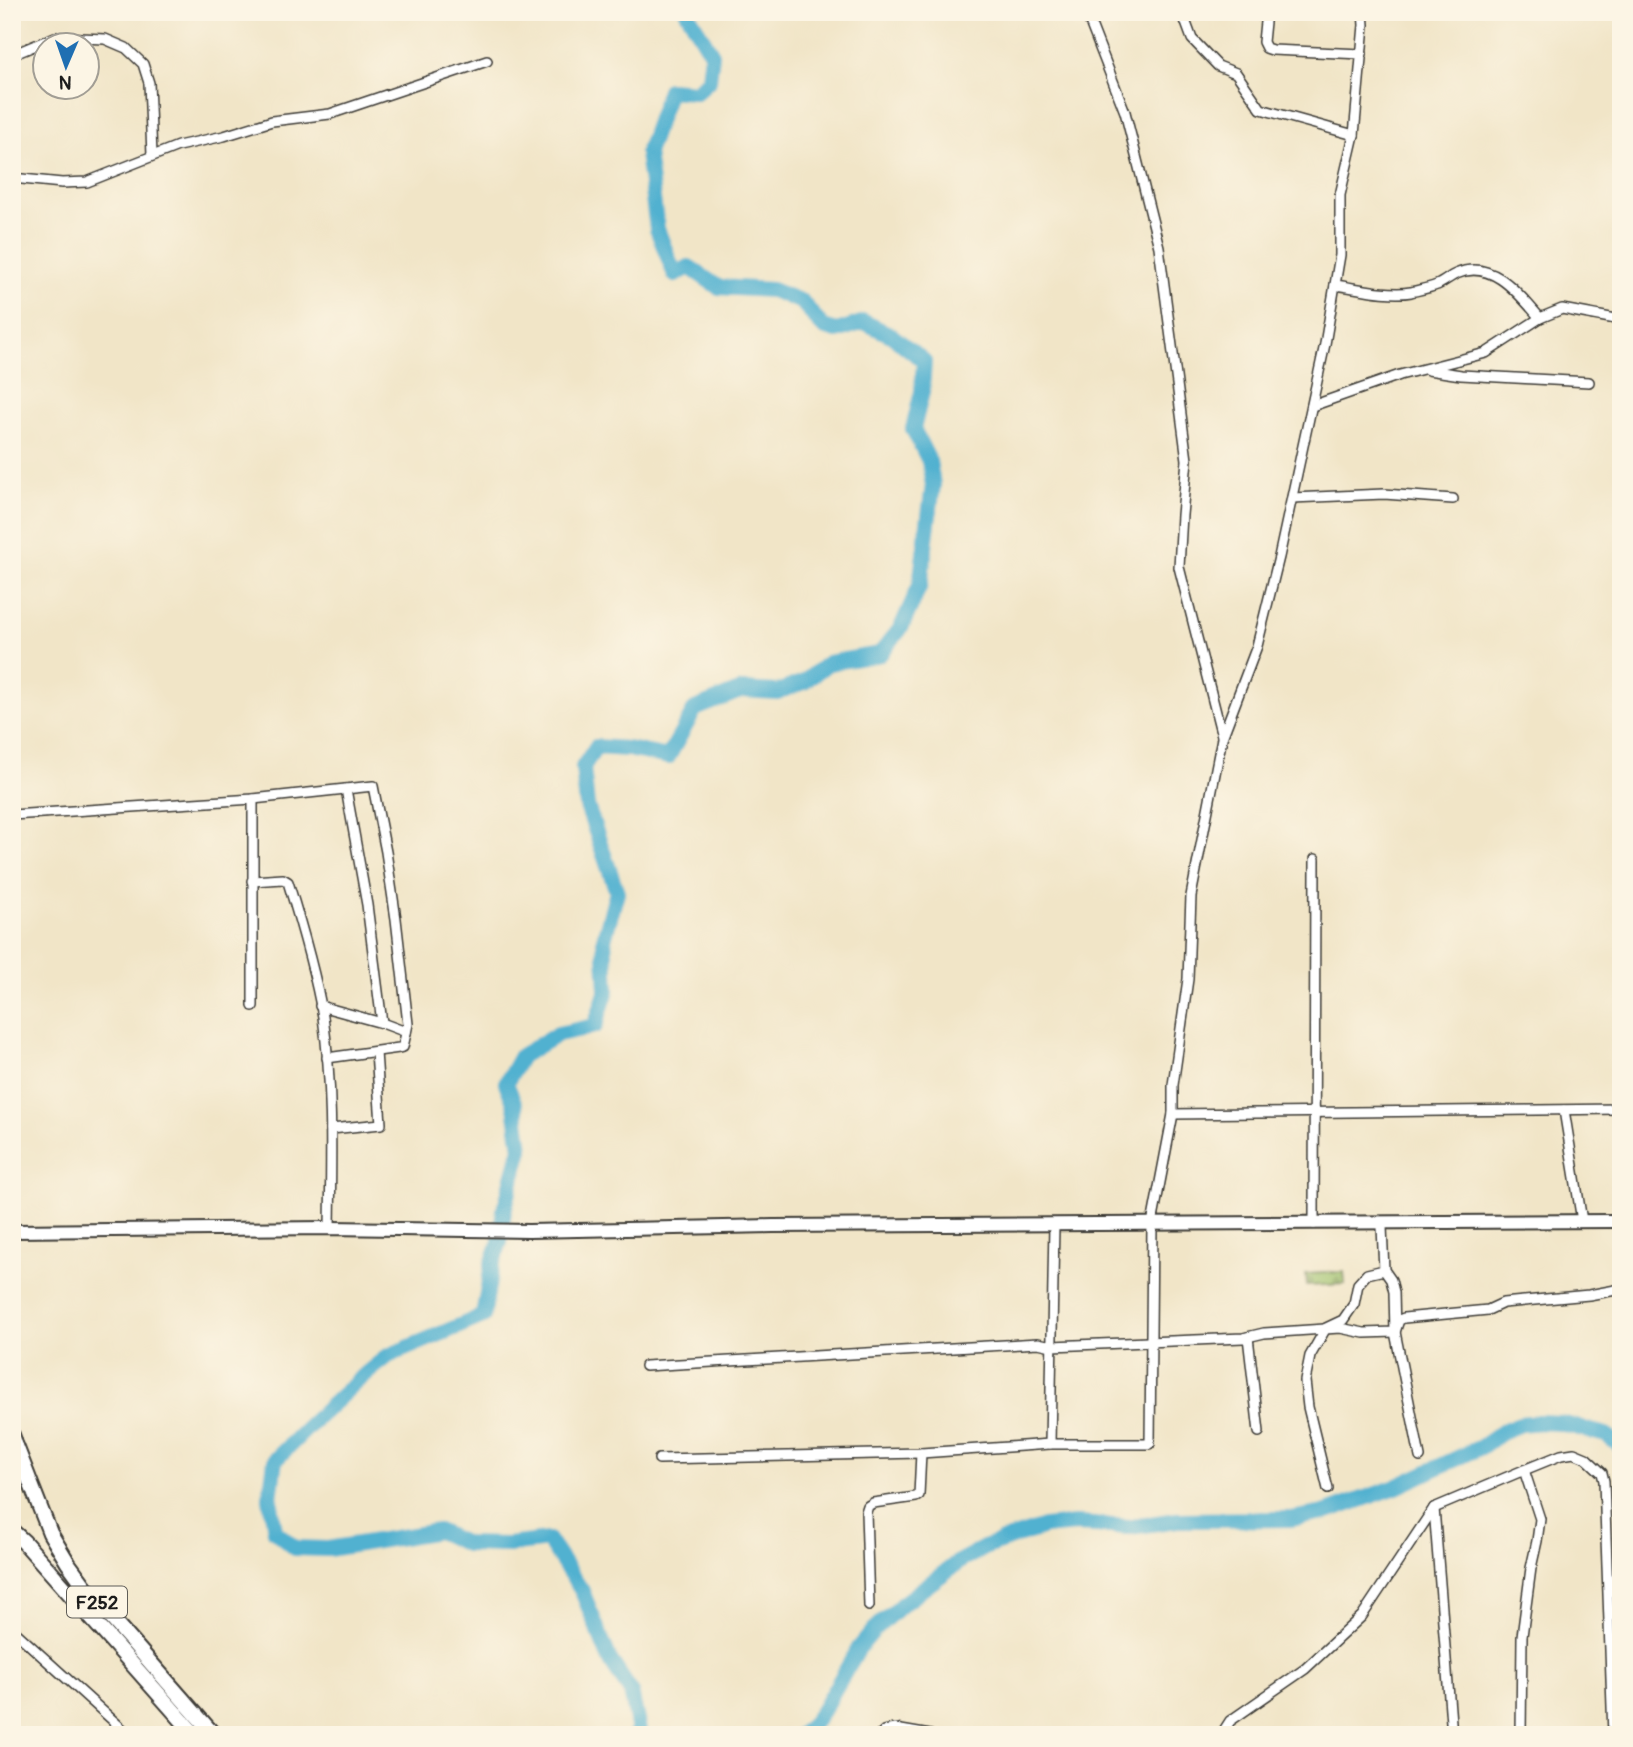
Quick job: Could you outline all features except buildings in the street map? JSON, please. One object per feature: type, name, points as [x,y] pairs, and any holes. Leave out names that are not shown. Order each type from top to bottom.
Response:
[{"type":"main road","name":"F252","points":[[12,1472],[16,1465],[14,1440]]},
{"type":"main road","name":"F252","points":[[14,1440],[50,1533],[68,1563],[92,1596],[214,1735]]},
{"type":"main road","name":"F252","points":[[12,1531],[195,1735]]},
{"type":"street","points":[[1086,12],[1125,112],[1159,247],[1187,460],[1179,567],[1222,738]]},
{"type":"street","points":[[1182,12],[1192,39],[1218,66],[1236,73],[1261,109],[1354,135]]},
{"type":"street","points":[[1266,12],[1263,42],[1266,48],[1362,54]]},
{"type":"street","points":[[659,1459],[921,1453],[1050,1444],[1150,1444],[1153,1224],[1173,1114],[1173,1085],[1188,979],[1191,896],[1222,738],[1257,646],[1312,406],[1340,255],[1340,195],[1354,135],[1363,12]]},
{"type":"street","points":[[12,55],[55,37],[105,39],[125,48],[143,64],[149,83],[152,155]]},
{"type":"street","points":[[12,178],[62,183],[87,182],[178,146],[224,136],[272,121],[330,114],[487,61]]},
{"type":"street","points":[[1335,285],[1408,293],[1436,285],[1472,269],[1493,275],[1510,285],[1540,318]]},
{"type":"street","points":[[1312,406],[1400,375],[1486,353],[1540,318],[1562,309],[1621,320]]},
{"type":"street","points":[[1422,369],[1589,382]]},
{"type":"street","points":[[1292,499],[1384,494],[1453,499]]},
{"type":"street","points":[[12,815],[253,799],[373,786],[396,919],[408,1024],[403,1047],[327,1058]]},
{"type":"street","points":[[346,789],[367,905],[382,1023]]},
{"type":"street","points":[[253,799],[253,1006]]},
{"type":"street","points":[[1314,1224],[1315,859]]},
{"type":"street","points":[[252,881],[283,878],[288,882],[310,954],[327,1058],[331,1129],[330,1228]]},
{"type":"street","points":[[320,1006],[406,1032]]},
{"type":"street","points":[[331,1129],[381,1124],[376,1052]]},
{"type":"street","points":[[1173,1114],[1621,1109]]},
{"type":"street","points":[[1564,1110],[1582,1221]]},
{"type":"street","points":[[12,1231],[330,1228],[529,1231],[773,1226],[1621,1221]]},
{"type":"street","points":[[1050,1444],[1054,1225]]},
{"type":"street","points":[[1382,1227],[1384,1270],[1391,1280],[1394,1292],[1395,1332],[1420,1457]]},
{"type":"street","points":[[1328,1489],[1308,1407],[1306,1381],[1310,1356],[1326,1328],[1342,1320],[1354,1304],[1358,1284],[1367,1274],[1384,1270]]},
{"type":"street","points":[[1395,1332],[1399,1320],[1404,1318],[1488,1310],[1503,1303],[1589,1295],[1621,1289]]},
{"type":"street","points":[[645,1367],[1038,1343],[1052,1346],[1152,1343],[1248,1337],[1264,1333],[1326,1328],[1364,1333],[1395,1332]]},
{"type":"street","points":[[1248,1337],[1259,1433]]},
{"type":"street","points":[[869,1606],[866,1511],[873,1503],[919,1495],[921,1453]]},
{"type":"street","points":[[1221,1735],[1230,1721],[1305,1669],[1362,1616],[1434,1508],[1562,1455],[1574,1453],[1586,1458],[1602,1473],[1604,1481],[1613,1735]]},
{"type":"street","points":[[1521,1735],[1522,1636],[1540,1519],[1524,1470]]},
{"type":"street","points":[[1434,1508],[1451,1735]]},
{"type":"street","points":[[12,1629],[129,1735]]},
{"type":"street","points":[[880,1735],[884,1731],[895,1730],[930,1735]]},
{"type":"green space","points":[[1344,1272],[1345,1284],[1307,1286],[1306,1274]]},
{"type":"waterway","points":[[635,1735],[639,1730],[631,1692],[610,1660],[582,1591],[548,1540],[508,1545],[466,1544],[438,1531],[328,1549],[295,1548],[275,1531],[270,1498],[275,1460],[357,1381],[388,1356],[483,1316],[492,1264],[500,1242],[504,1210],[521,1149],[515,1105],[506,1083],[521,1056],[558,1034],[595,1026],[607,990],[604,939],[617,892],[587,806],[583,767],[596,747],[628,749],[668,757],[695,709],[742,690],[777,692],[804,682],[828,663],[880,654],[901,628],[920,585],[933,485],[929,461],[913,429],[922,392],[924,361],[891,335],[864,322],[837,331],[823,327],[802,302],[772,290],[718,287],[689,267],[675,275],[657,229],[647,153],[669,90],[696,92],[709,80],[712,54],[687,12]]},
{"type":"waterway","points":[[800,1735],[822,1711],[859,1648],[901,1605],[960,1561],[986,1547],[1014,1537],[1044,1527],[1076,1524],[1130,1527],[1177,1520],[1291,1519],[1324,1513],[1396,1487],[1481,1447],[1505,1430],[1520,1424],[1560,1423],[1606,1435],[1621,1446]]}]
